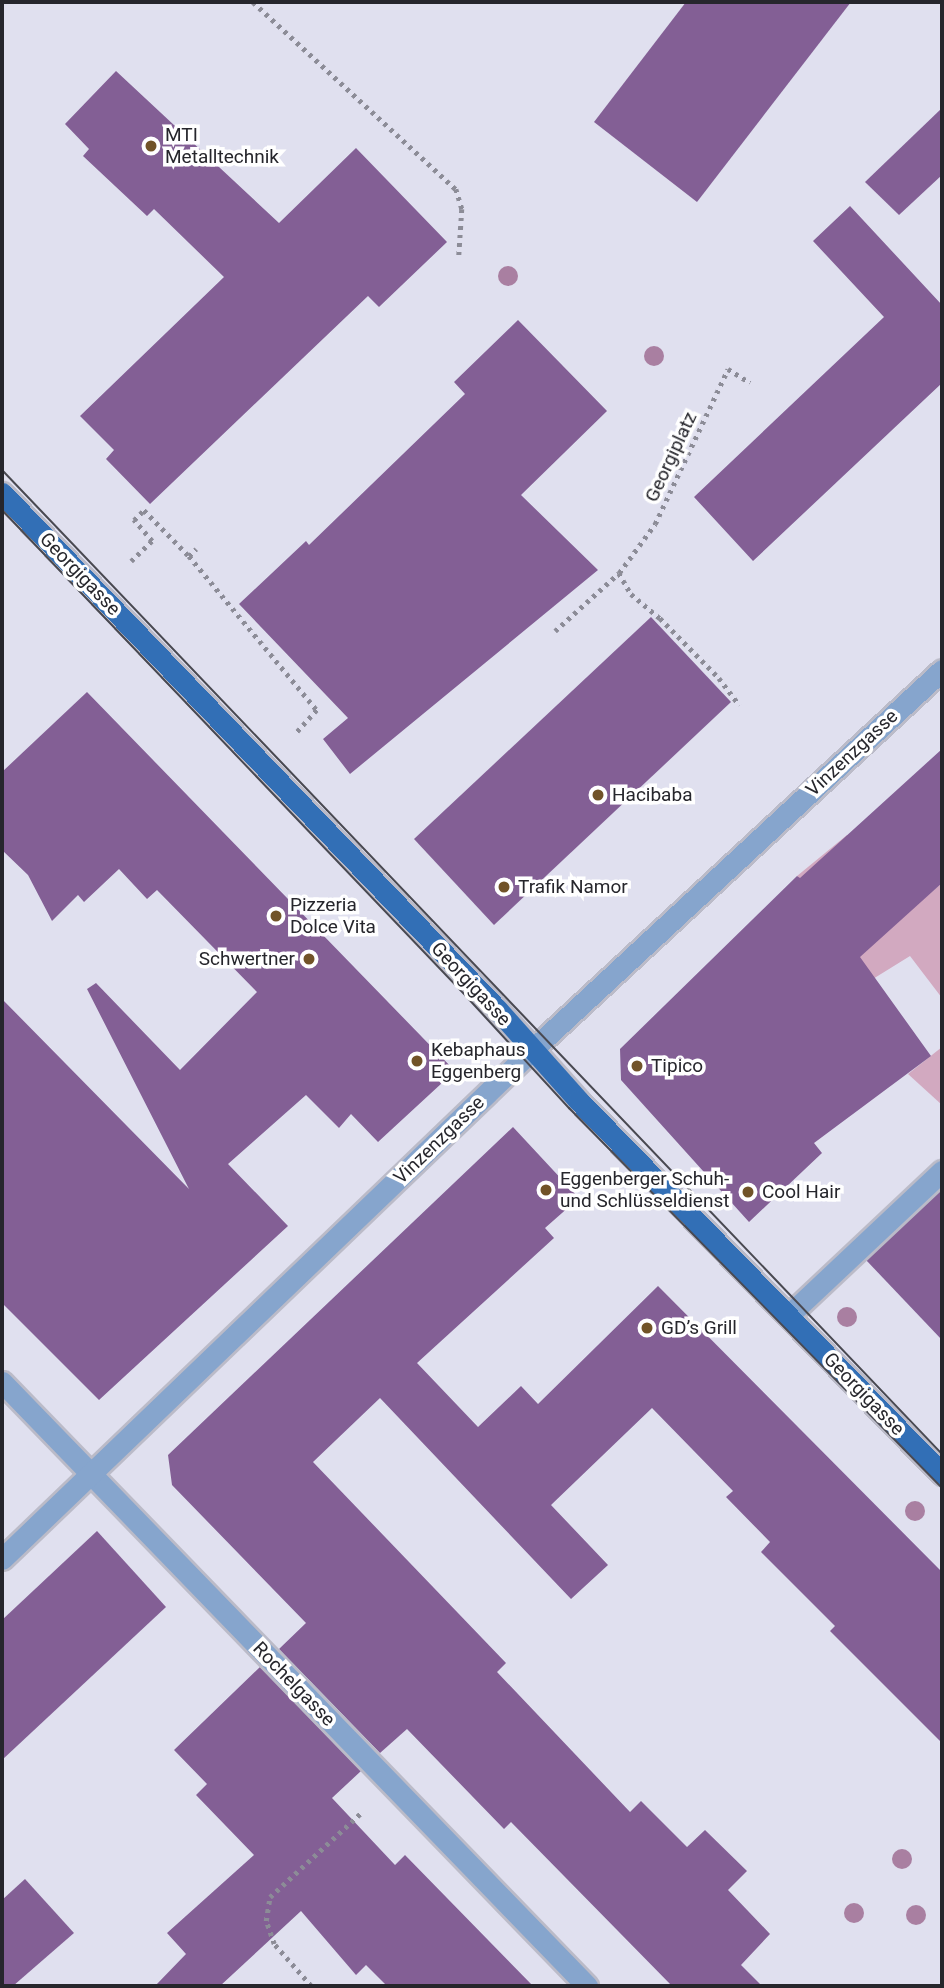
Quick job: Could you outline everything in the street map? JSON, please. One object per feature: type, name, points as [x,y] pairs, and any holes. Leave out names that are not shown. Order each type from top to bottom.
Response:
[{"type":"main road","name":"Georgigasse","points":[[2,493],[497,1010],[531,1051],[942,1474]]},
{"type":"street","name":"Vinzenzgasse","points":[[2,1559],[92,1476],[531,1051],[942,670]]},
{"type":"street","points":[[789,1315],[942,1171]]},
{"type":"street","name":"Rochelgasse","points":[[2,1382],[587,1986]]},
{"type":"path","points":[[253,2],[456,189],[462,209],[459,255]]},
{"type":"path","name":"Georgiplatz","points":[[555,631],[619,573],[655,524],[728,369],[750,383]]},
{"type":"path","points":[[131,561],[152,541],[134,520],[144,510],[189,556],[317,710],[297,732]]},
{"type":"path","points":[[189,556],[195,549]]},
{"type":"path","points":[[619,573],[631,594],[677,635],[739,705]]},
{"type":"path","points":[[311,1986],[274,1944],[266,1921],[270,1898],[368,1806]]},
{"type":"shaded area","points":[[847,835],[913,908],[942,883],[942,998],[910,956],[860,987],[838,918],[797,876]]},
{"type":"shaded area","points":[[942,1047],[942,1105],[908,1074]]},
{"type":"building","points":[[686,2],[851,2],[697,202],[594,122]]},
{"type":"building","points":[[116,71],[279,223],[356,148],[447,242],[379,307],[368,296],[150,504],[106,459],[114,450],[80,416],[224,277],[154,209],[147,216],[83,156],[89,149],[65,124]]},
{"type":"building","points":[[942,108],[942,175],[899,215],[865,182]]},
{"type":"building","points":[[850,206],[942,305],[942,383],[753,561],[694,497],[884,317],[813,241]]},
{"type":"building","points":[[518,320],[607,411],[521,495],[598,570],[350,774],[323,739],[348,718],[239,604],[306,541],[309,545],[465,394],[454,382]]},
{"type":"building","points":[[651,617],[731,702],[494,925],[414,839]]},
{"type":"building","points":[[87,692],[455,1071],[378,1142],[351,1114],[339,1128],[306,1095],[228,1164],[288,1226],[99,1400],[2,1303],[2,999],[189,1189],[87,989],[96,983],[180,1070],[257,992],[157,890],[147,899],[119,869],[84,902],[78,895],[52,921],[28,875],[2,850],[2,772]]},
{"type":"building","points":[[942,749],[942,883],[860,957],[931,1056],[814,1143],[822,1153],[749,1222],[621,1080],[620,1049],[797,876],[800,878]]},
{"type":"building","points":[[513,1127],[579,1198],[545,1228],[554,1238],[417,1363],[478,1427],[521,1386],[538,1404],[658,1286],[942,1572],[942,1743],[830,1631],[835,1626],[761,1552],[770,1542],[726,1497],[733,1491],[652,1408],[551,1505],[608,1565],[571,1599],[380,1398],[313,1462],[506,1663],[497,1672],[630,1812],[641,1801],[687,1847],[705,1830],[747,1871],[728,1890],[770,1934],[741,1965],[762,1986],[672,1986],[511,1822],[504,1829],[407,1729],[380,1753],[279,1649],[306,1623],[172,1485],[168,1455]]},
{"type":"building","points":[[942,1189],[942,1340],[866,1260]]},
{"type":"building","points":[[97,1531],[166,1607],[2,1760],[2,1620]]},
{"type":"building","points":[[260,1667],[361,1771],[332,1798],[395,1865],[405,1855],[533,1986],[387,1986],[366,1965],[356,1975],[301,1911],[220,1986],[155,1986],[186,1954],[167,1933],[254,1855],[196,1795],[207,1784],[174,1750]]},
{"type":"building","points":[[25,1879],[74,1933],[13,1986],[2,1986],[2,1900]]},
{"type":"tram line","points":[[2,470],[942,1454]]},
{"type":"tram line","points":[[2,510],[465,995],[569,1108],[942,1488]]},
{"type":"place","name":"MTI Metalltechnik","points":[[151,146]]},
{"type":"place","name":"Hacibaba","points":[[598,795]]},
{"type":"place","name":"Trafik Namor","points":[[504,887]]},
{"type":"place","name":"Pizzeria Dolce Vita","points":[[276,916]]},
{"type":"place","name":"Schwertner","points":[[309,959]]},
{"type":"place","name":"Kebaphaus Eggenberg","points":[[417,1061]]},
{"type":"place","name":"Tipico","points":[[637,1066]]},
{"type":"place","name":"Eggenberger Schuh- und Schlüsseldienst","points":[[546,1190]]},
{"type":"place","name":"Cool Hair","points":[[748,1192]]},
{"type":"place","name":"GD’s Grill","points":[[647,1328]]}]
